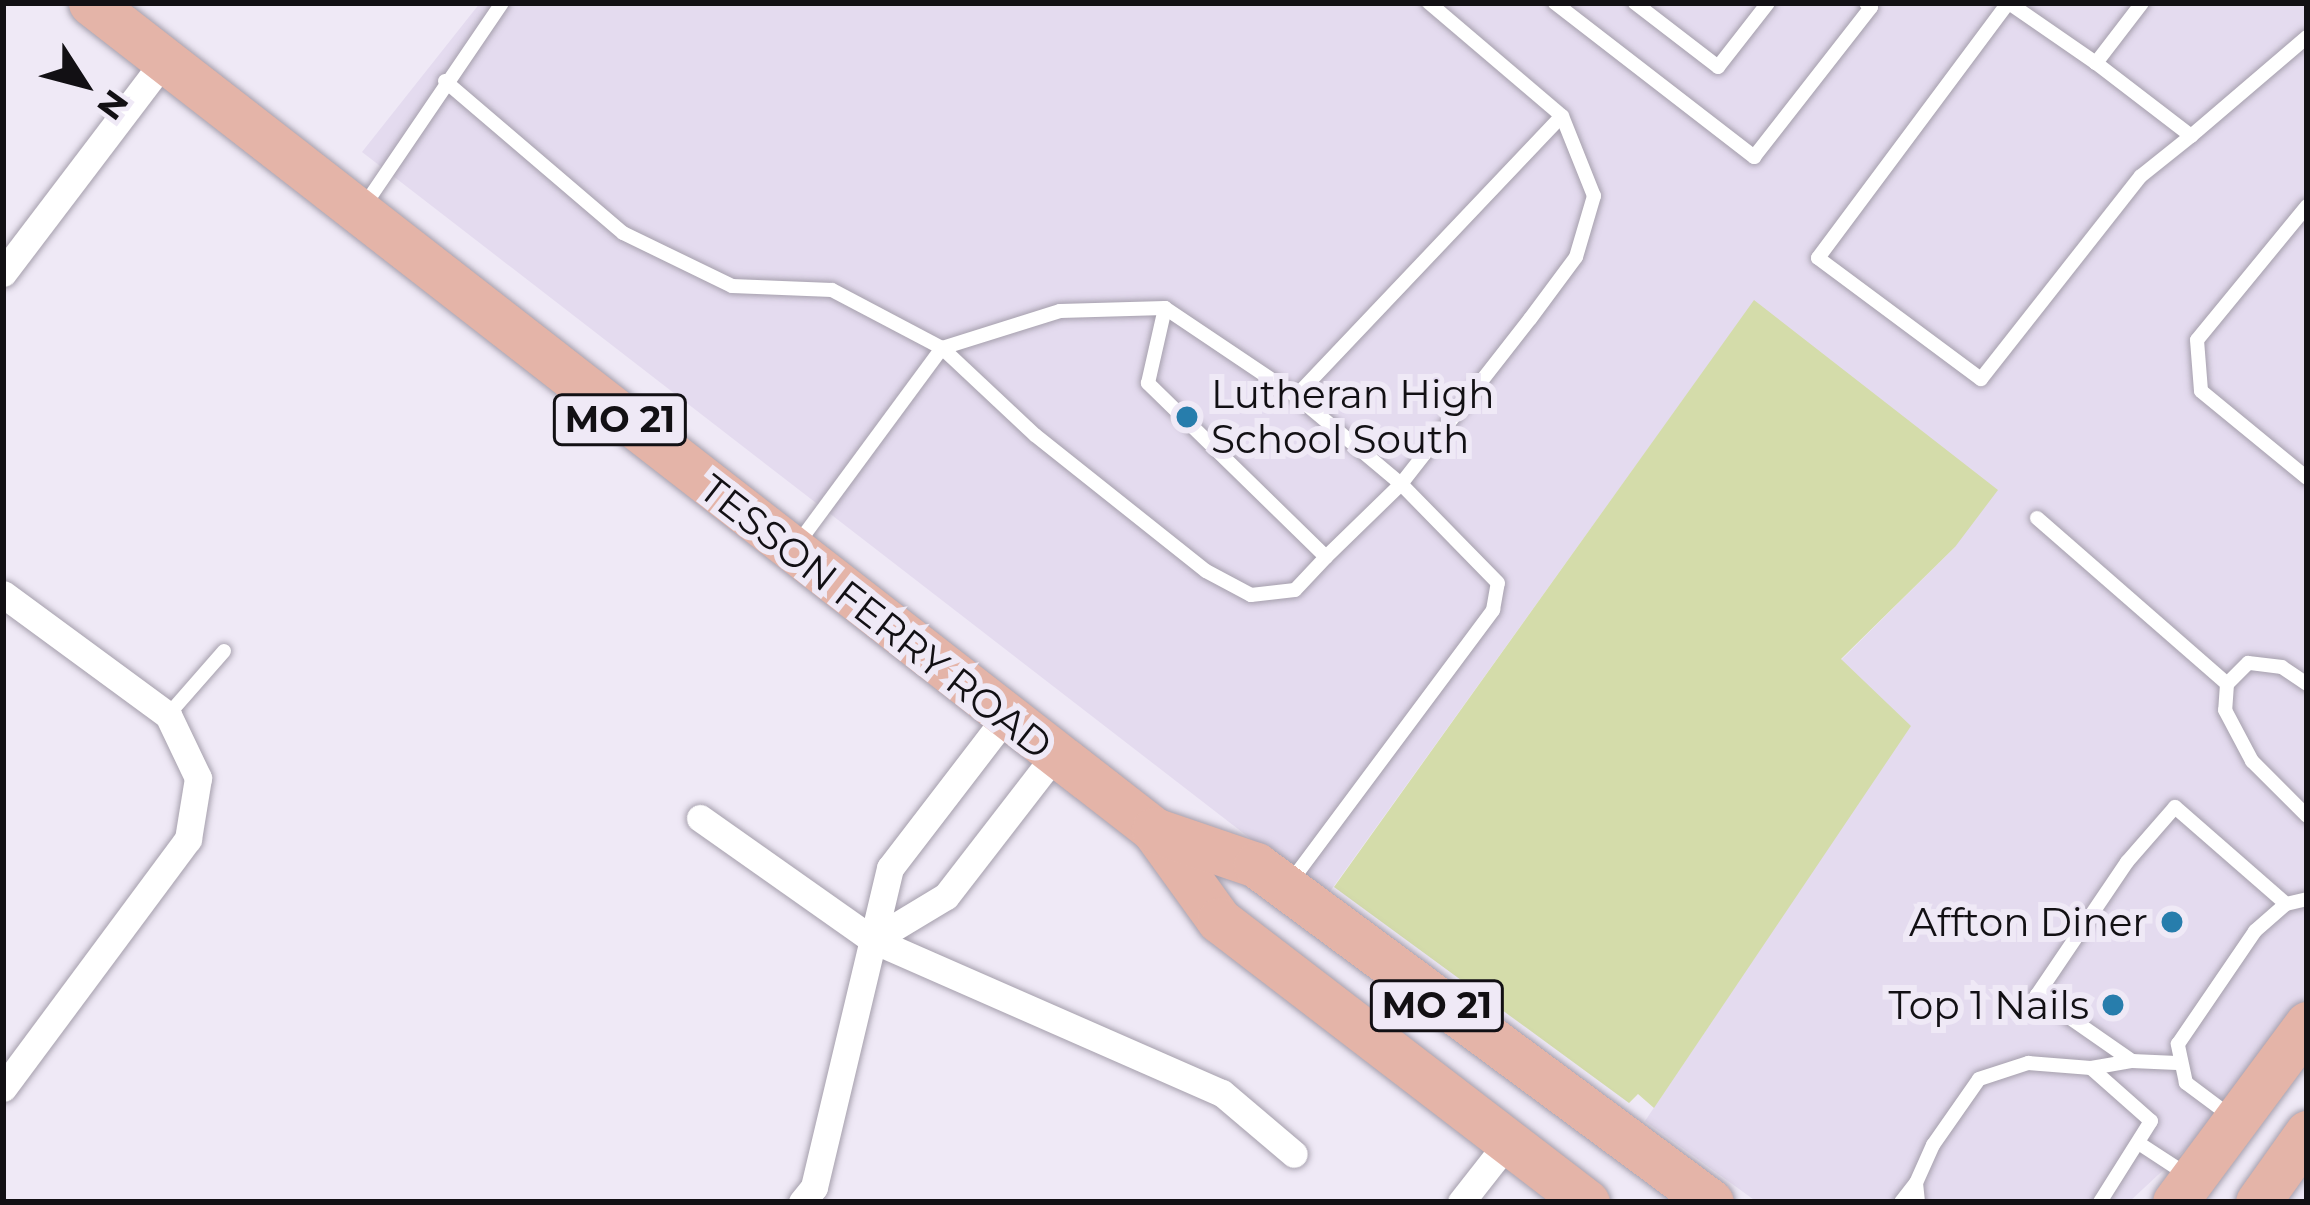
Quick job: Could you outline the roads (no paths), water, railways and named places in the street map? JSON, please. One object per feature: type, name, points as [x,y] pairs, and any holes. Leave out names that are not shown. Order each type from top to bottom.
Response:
[{"type":"main road","name":"TESSON FERRY ROAD","points":[[91,3],[791,553],[1154,830],[1219,920],[1587,1202]]},
{"type":"main road","name":"TESSON FERRY ROAD","points":[[1154,830],[1256,866],[1711,1202]]},
{"type":"main road","points":[[2184,1190],[2307,1024]]},
{"type":"main road","points":[[2258,1202],[2307,1133]]},
{"type":"street","points":[[3,273],[164,61]]},
{"type":"street","points":[[3,594],[169,715],[198,778],[188,839],[3,1088]]},
{"type":"street","points":[[802,1202],[814,1187],[890,868],[1006,717]]},
{"type":"street","points":[[873,940],[946,896],[1055,754]]},
{"type":"street","points":[[700,818],[873,940],[1222,1093],[1294,1154]]},
{"type":"street","points":[[1460,1202],[1508,1142]]},
{"type":"lane","points":[[358,215],[502,3]]},
{"type":"lane","points":[[445,81],[623,233],[732,286],[832,290],[942,348],[1035,435],[1206,571],[1251,595],[1295,590],[1401,484],[1576,257],[1594,196],[1562,116],[1429,3]]},
{"type":"lane","points":[[1555,3],[1754,157],[1868,5]]},
{"type":"lane","points":[[1636,3],[1718,67],[1768,3]]},
{"type":"lane","points":[[2192,136],[2008,3],[1818,259],[1981,379],[2141,176],[2192,136],[2307,37]]},
{"type":"lane","points":[[2096,63],[2142,3]]},
{"type":"lane","points":[[1296,396],[1562,116]]},
{"type":"lane","points":[[2307,206],[2197,340],[2201,391],[2307,478]]},
{"type":"lane","points":[[1165,308],[1148,383],[1326,556]]},
{"type":"lane","points":[[791,553],[942,348],[1060,311],[1165,308],[1296,396],[1401,484],[1498,583],[1493,610],[1286,888]]},
{"type":"lane","points":[[2037,518],[2227,684],[2234,734],[2307,816]]},
{"type":"lane","points":[[169,715],[224,651]]},
{"type":"lane","points":[[2227,684],[2248,663],[2282,667],[2307,684]]},
{"type":"lane","points":[[2132,1061],[2037,995],[2128,862],[2175,807],[2286,904]]},
{"type":"lane","points":[[2236,1120],[2186,1083],[2177,1063],[2193,1013],[2286,904],[2307,899]]},
{"type":"lane","points":[[1901,1202],[1979,1078],[2027,1063],[2092,1069],[2132,1061],[2177,1063]]},
{"type":"lane","points":[[2092,1069],[2151,1121],[2100,1202]]},
{"type":"lane","points":[[2140,1144],[2184,1190]]},
{"type":"lane","points":[[1916,1183],[1918,1202]]},
{"type":"place","name":"Lutheran High School South","points":[[1187,417]]},
{"type":"place","name":"Affton Diner","points":[[2172,922]]},
{"type":"place","name":"Top 1 Nails","points":[[2113,1005]]}]
